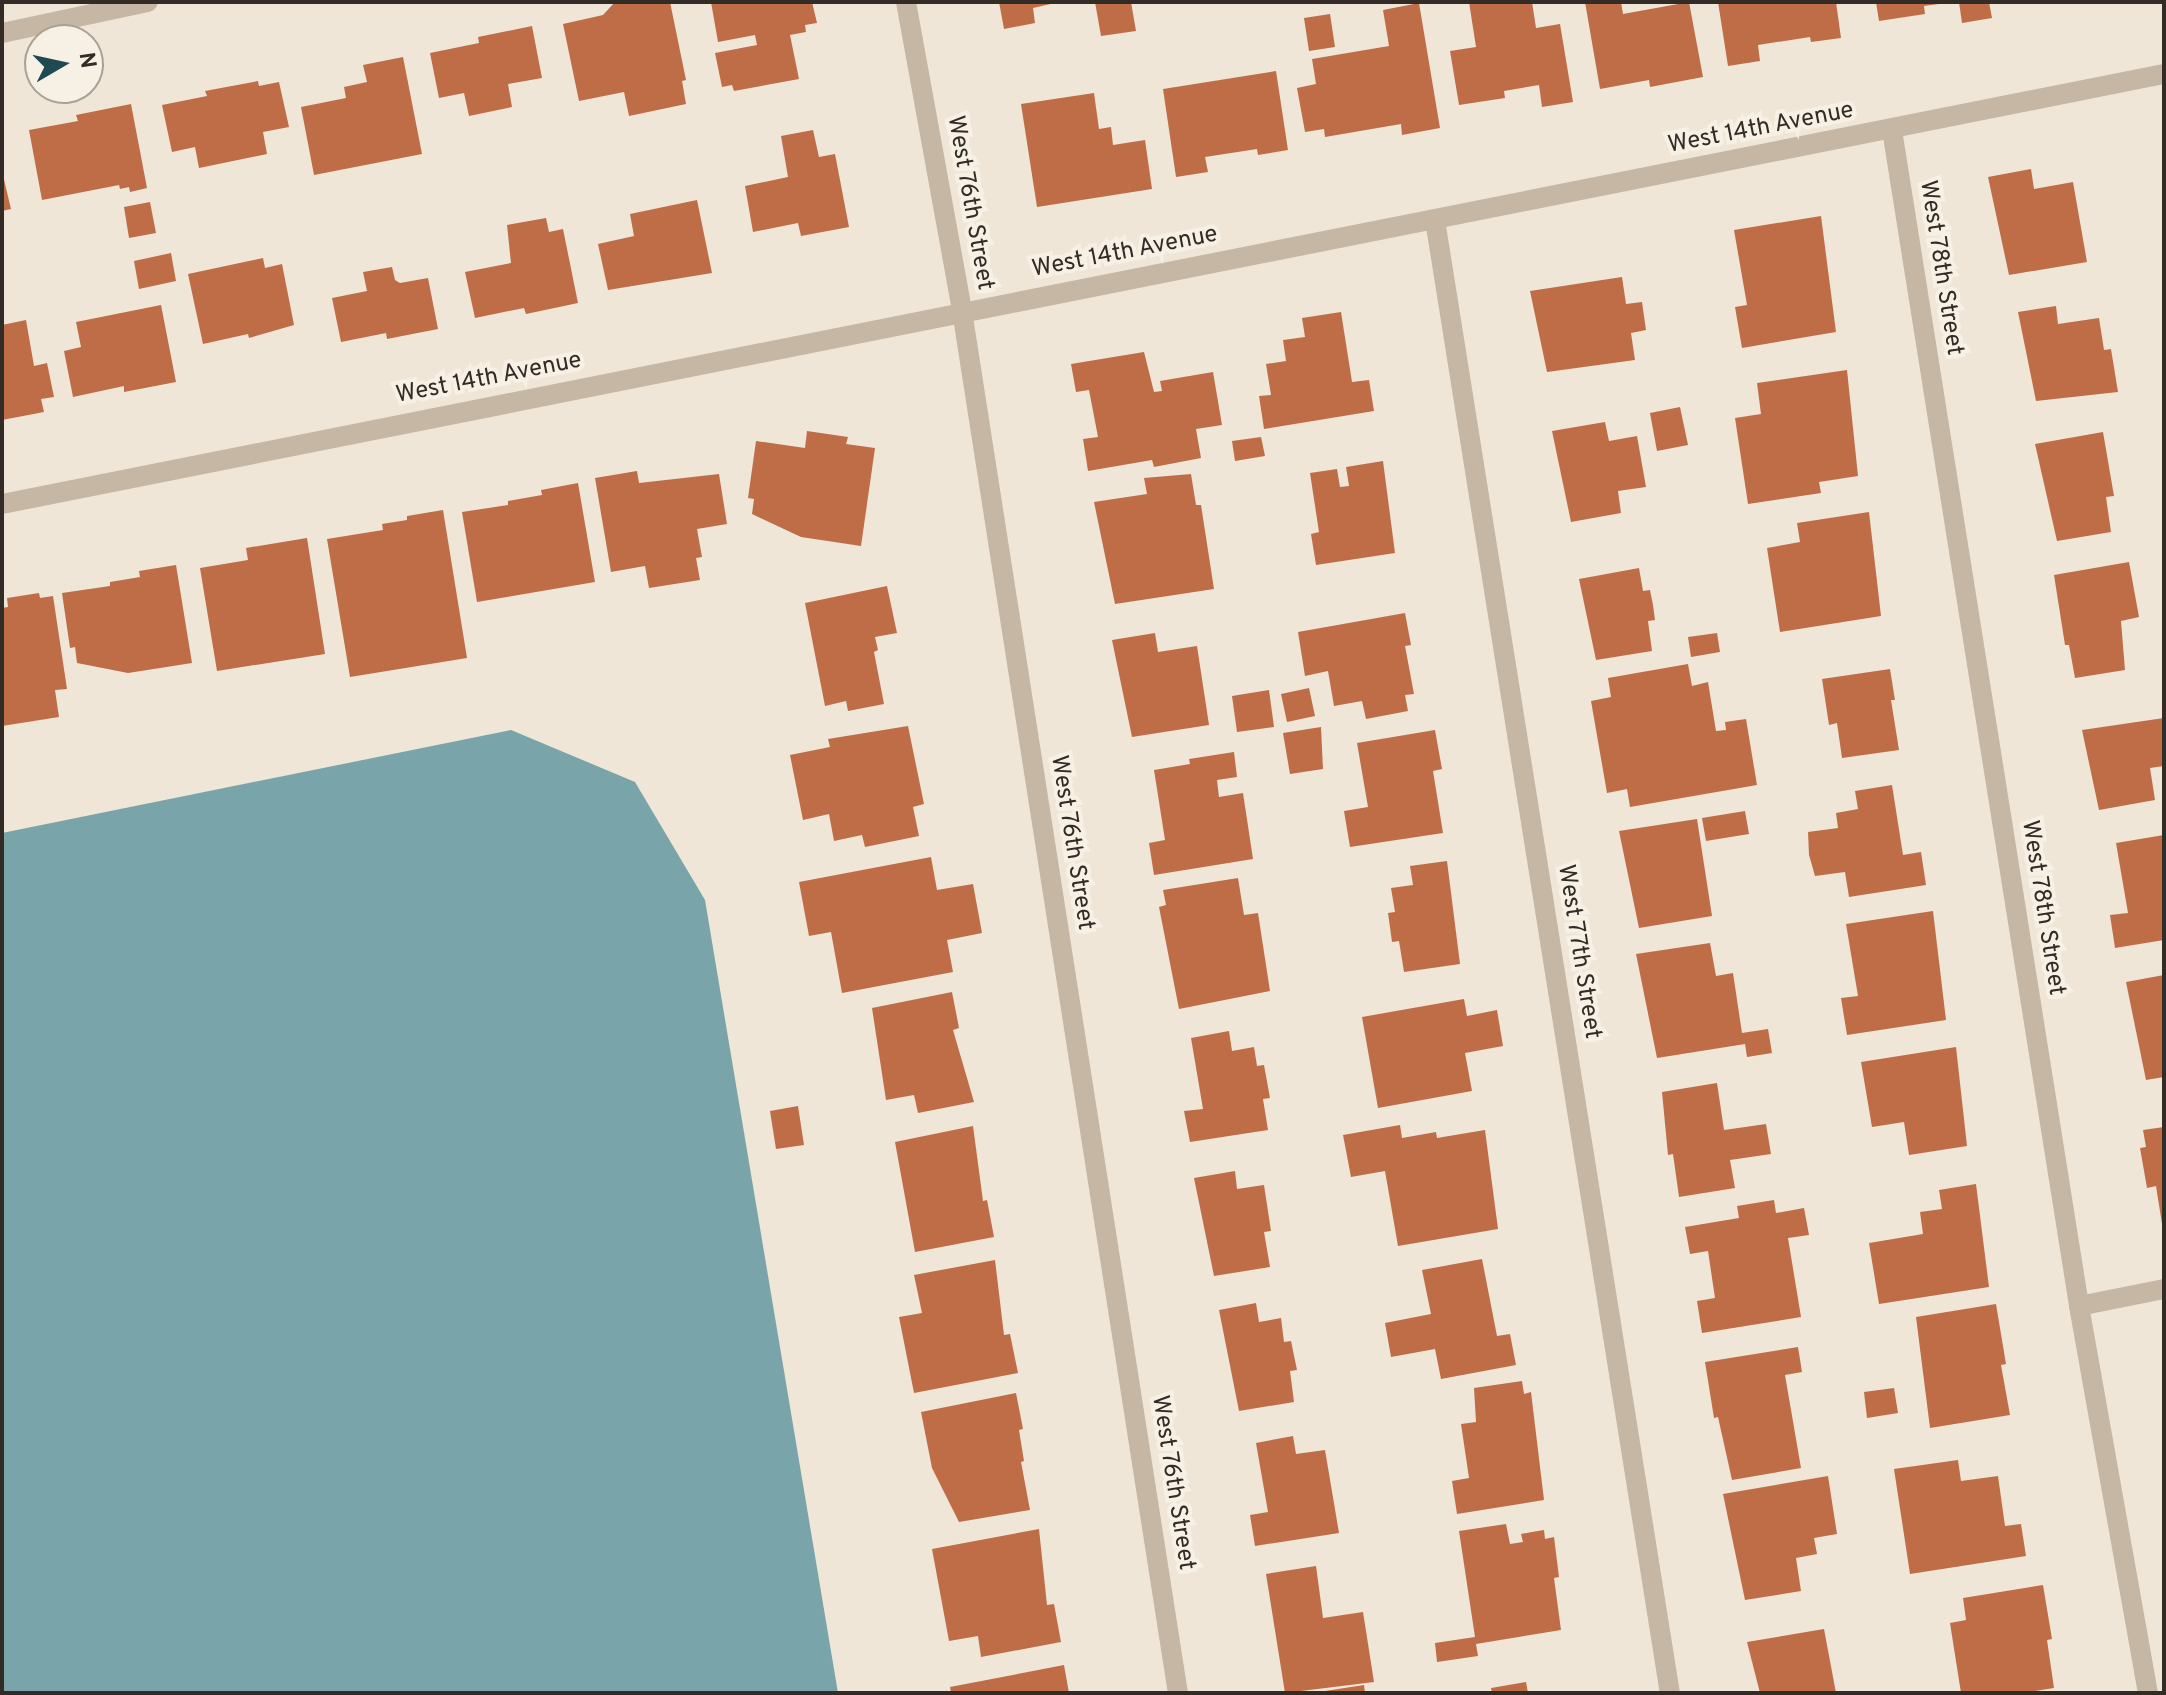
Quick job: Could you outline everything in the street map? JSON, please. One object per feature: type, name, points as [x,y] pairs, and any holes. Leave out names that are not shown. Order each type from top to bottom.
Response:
[{"type":"street","points":[[2,33],[148,2]]},
{"type":"street","name":"West 76th Street","points":[[906,2],[962,311],[1178,1693]]},
{"type":"street","name":"West 14th Avenue","points":[[2,504],[2164,74]]},
{"type":"street","name":"West 78th Street","points":[[1892,130],[2079,1306],[2148,1693]]},
{"type":"street","name":"West 77th Street","points":[[1435,220],[1670,1693]]},
{"type":"street","points":[[2079,1306],[2164,1289]]},
{"type":"water","points":[[511,730],[635,782],[705,900],[838,1693],[2,1693],[2,833]]},
{"type":"building","points":[[615,2],[670,2],[686,80],[682,81],[686,104],[629,116],[624,92],[579,101],[563,24],[603,15]]},
{"type":"building","points":[[711,2],[812,2],[817,23],[805,25],[806,32],[790,35],[799,79],[734,91],[732,85],[722,87],[715,53],[757,45],[755,35],[718,42]]},
{"type":"building","points":[[999,2],[1055,3],[1033,8],[1035,23],[1004,29]]},
{"type":"building","points":[[1095,2],[1131,2],[1136,31],[1101,36]]},
{"type":"building","points":[[1469,2],[1532,2],[1536,28],[1560,24],[1573,102],[1542,107],[1539,85],[1504,91],[1505,98],[1459,105],[1450,51],[1476,47]]},
{"type":"building","points":[[1585,2],[1621,2],[1623,14],[1689,2],[1703,77],[1650,87],[1649,80],[1600,89]]},
{"type":"building","points":[[1718,2],[1836,2],[1841,38],[1811,42],[1810,37],[1758,45],[1760,61],[1728,66]]},
{"type":"building","points":[[1876,2],[1939,4],[1924,6],[1925,14],[1879,21]]},
{"type":"building","points":[[1959,2],[1989,2],[1992,18],[1962,23]]},
{"type":"building","points":[[1419,3],[1440,128],[1402,135],[1401,124],[1325,137],[1324,129],[1305,132],[1297,88],[1316,84],[1312,59],[1389,46],[1383,10]]},
{"type":"building","points":[[1330,14],[1335,47],[1309,51],[1304,18]]},
{"type":"building","points":[[532,26],[542,78],[508,84],[512,107],[469,116],[464,93],[439,98],[430,53],[479,43],[478,37]]},
{"type":"building","points":[[403,57],[422,154],[314,175],[301,107],[346,98],[344,87],[367,82],[363,65]]},
{"type":"building","points":[[1276,71],[1288,150],[1258,155],[1257,149],[1205,157],[1208,172],[1176,177],[1163,89]]},
{"type":"building","points":[[258,81],[259,86],[279,82],[289,127],[263,132],[267,154],[199,168],[195,147],[172,152],[162,105],[207,96],[205,91]]},
{"type":"building","points":[[1094,93],[1099,129],[1111,127],[1113,145],[1145,140],[1152,189],[1037,207],[1021,104]]},
{"type":"building","points":[[131,104],[147,188],[130,192],[129,187],[120,189],[119,185],[42,200],[29,130],[78,121],[76,115]]},
{"type":"building","points":[[813,130],[819,157],[835,154],[849,227],[801,236],[798,223],[753,232],[745,186],[788,177],[781,136]]},
{"type":"building","points":[[2031,169],[2034,189],[2073,182],[2087,262],[2009,275],[1988,177]]},
{"type":"building","points":[[2,171],[11,209],[2,211]]},
{"type":"building","points":[[697,200],[712,273],[608,290],[598,244],[634,236],[630,214]]},
{"type":"building","points":[[150,202],[156,233],[129,238],[124,207]]},
{"type":"building","points":[[1821,216],[1836,332],[1742,348],[1735,307],[1747,305],[1734,230]]},
{"type":"building","points":[[546,218],[549,232],[563,229],[578,303],[526,314],[524,308],[475,318],[465,272],[511,263],[507,225]]},
{"type":"building","points":[[171,253],[176,281],[139,289],[134,261]]},
{"type":"building","points":[[263,258],[265,268],[282,264],[294,325],[249,338],[248,334],[203,344],[188,274]]},
{"type":"building","points":[[392,267],[395,280],[400,283],[428,278],[438,329],[387,339],[386,333],[341,342],[332,298],[367,291],[363,272]]},
{"type":"building","points":[[1622,277],[1626,304],[1642,302],[1646,330],[1631,333],[1635,360],[1547,372],[1530,291]]},
{"type":"building","points":[[161,305],[176,382],[124,392],[124,386],[73,397],[64,351],[81,347],[76,322]]},
{"type":"building","points":[[2056,306],[2058,324],[2099,318],[2104,350],[2111,349],[2118,392],[2036,401],[2018,312]]},
{"type":"building","points":[[1341,312],[1352,382],[1369,380],[1374,411],[1264,429],[1259,396],[1271,395],[1266,364],[1286,361],[1283,340],[1305,337],[1302,318]]},
{"type":"building","points":[[26,320],[34,366],[47,363],[54,397],[41,399],[44,412],[2,420],[2,325]]},
{"type":"building","points":[[1144,352],[1154,392],[1162,391],[1160,381],[1213,372],[1222,425],[1196,429],[1201,458],[1154,467],[1152,460],[1088,471],[1083,439],[1098,437],[1089,390],[1076,392],[1071,364]]},
{"type":"building","points":[[1847,370],[1858,476],[1819,482],[1821,493],[1748,504],[1735,418],[1761,414],[1757,383]]},
{"type":"building","points":[[1680,407],[1688,445],[1657,451],[1650,413]]},
{"type":"building","points":[[1605,422],[1609,441],[1637,436],[1646,487],[1618,491],[1621,513],[1571,522],[1552,431]]},
{"type":"building","points":[[807,431],[848,437],[846,444],[875,448],[861,546],[801,537],[752,514],[754,499],[748,498],[756,441],[805,448]]},
{"type":"building","points":[[2103,432],[2114,496],[2106,497],[2111,532],[2057,541],[2035,444]]},
{"type":"building","points":[[1261,437],[1265,456],[1235,461],[1232,441]]},
{"type":"building","points":[[1383,461],[1395,553],[1316,565],[1311,534],[1319,532],[1310,473],[1337,469],[1340,487],[1349,486],[1346,467]]},
{"type":"building","points":[[637,471],[639,483],[719,474],[727,524],[697,529],[702,557],[696,558],[700,580],[649,588],[645,566],[611,572],[595,478]]},
{"type":"building","points":[[1191,474],[1196,505],[1201,505],[1214,589],[1115,604],[1094,502],[1147,494],[1144,478]]},
{"type":"building","points":[[578,483],[595,582],[477,602],[462,512],[508,505],[508,501],[542,495],[541,490]]},
{"type":"building","points":[[443,510],[467,658],[350,677],[327,539],[383,530],[382,524]]},
{"type":"building","points":[[1869,512],[1881,616],[1780,632],[1767,548],[1800,542],[1797,523]]},
{"type":"building","points":[[307,538],[325,654],[217,671],[200,568],[248,560],[246,548]]},
{"type":"building","points":[[2129,562],[2139,617],[2121,621],[2125,670],[2075,678],[2069,645],[2065,645],[2054,575]]},
{"type":"building","points":[[176,565],[192,663],[128,673],[77,663],[75,647],[70,648],[62,593],[110,586],[110,582],[140,577],[139,571]]},
{"type":"building","points":[[1639,568],[1643,591],[1650,590],[1653,605],[1655,620],[1648,621],[1652,651],[1596,660],[1579,579]]},
{"type":"building","points":[[887,586],[897,633],[875,637],[878,650],[874,652],[884,704],[848,711],[846,701],[825,706],[805,603]]},
{"type":"building","points":[[39,593],[40,598],[53,596],[67,689],[55,690],[59,717],[2,726],[2,608],[8,607],[7,598]]},
{"type":"building","points":[[1405,613],[1411,645],[1405,646],[1414,694],[1405,695],[1408,711],[1366,719],[1362,701],[1334,706],[1328,671],[1305,676],[1298,632]]},
{"type":"building","points":[[1155,633],[1158,652],[1197,646],[1209,725],[1132,737],[1112,640]]},
{"type":"building","points":[[1717,633],[1720,652],[1691,657],[1688,637]]},
{"type":"building","points":[[1688,664],[1692,686],[1708,682],[1716,731],[1726,730],[1725,722],[1746,719],[1757,785],[1630,807],[1627,789],[1607,793],[1591,701],[1611,697],[1608,678]]},
{"type":"building","points":[[1890,669],[1895,700],[1891,700],[1899,750],[1842,758],[1837,723],[1829,725],[1822,679]]},
{"type":"building","points":[[1309,688],[1315,716],[1287,722],[1281,694]]},
{"type":"building","points":[[1269,690],[1274,727],[1237,732],[1232,696]]},
{"type":"building","points":[[2164,718],[2164,766],[2150,768],[2155,800],[2099,810],[2082,730]]},
{"type":"building","points":[[908,726],[924,804],[913,807],[919,836],[865,847],[862,835],[834,841],[829,814],[803,820],[790,755],[830,747],[828,739]]},
{"type":"building","points":[[1321,727],[1323,769],[1290,774],[1283,733]]},
{"type":"building","points":[[1435,730],[1442,769],[1433,771],[1443,833],[1350,847],[1344,811],[1368,807],[1357,743]]},
{"type":"building","points":[[1234,752],[1237,777],[1217,780],[1219,797],[1243,793],[1253,859],[1154,875],[1149,843],[1165,840],[1154,770],[1190,764],[1189,759]]},
{"type":"building","points":[[1892,785],[1903,855],[1921,852],[1926,885],[1849,897],[1845,872],[1815,876],[1809,855],[1808,832],[1838,828],[1836,813],[1858,809],[1855,791]]},
{"type":"building","points":[[1745,811],[1749,834],[1706,841],[1702,818]]},
{"type":"building","points":[[1697,819],[1712,916],[1639,928],[1619,831]]},
{"type":"building","points":[[2164,835],[2164,940],[2115,948],[2110,915],[2128,913],[2116,843]]},
{"type":"building","points":[[931,857],[937,890],[973,884],[982,933],[947,940],[953,972],[842,993],[831,932],[809,936],[799,882]]},
{"type":"building","points":[[1447,861],[1460,964],[1404,972],[1399,941],[1392,942],[1388,913],[1395,912],[1391,888],[1413,885],[1410,866]]},
{"type":"building","points":[[1238,878],[1244,915],[1258,913],[1270,991],[1179,1009],[1159,907],[1166,905],[1163,890]]},
{"type":"building","points":[[1933,911],[1946,1020],[1847,1035],[1841,998],[1858,996],[1846,924]]},
{"type":"building","points":[[1710,943],[1716,976],[1733,973],[1742,1033],[1768,1029],[1772,1053],[1747,1057],[1745,1044],[1657,1058],[1636,954]]},
{"type":"building","points":[[2164,975],[2164,1077],[2146,1080],[2126,982]]},
{"type":"building","points":[[952,992],[959,1028],[953,1030],[974,1102],[918,1113],[914,1095],[886,1100],[872,1008]]},
{"type":"building","points":[[1464,999],[1467,1016],[1497,1010],[1503,1046],[1465,1053],[1472,1091],[1378,1108],[1362,1017]]},
{"type":"building","points":[[1229,1031],[1232,1051],[1254,1047],[1257,1066],[1264,1065],[1270,1098],[1263,1099],[1268,1130],[1190,1142],[1184,1111],[1203,1109],[1191,1038]]},
{"type":"building","points":[[1956,1047],[1967,1146],[1909,1155],[1904,1122],[1872,1127],[1861,1062]]},
{"type":"building","points":[[1717,1083],[1724,1130],[1766,1124],[1771,1154],[1730,1160],[1735,1188],[1679,1197],[1673,1154],[1668,1155],[1662,1092]]},
{"type":"building","points":[[798,1106],[804,1145],[776,1149],[770,1111]]},
{"type":"building","points":[[1400,1125],[1402,1138],[1436,1132],[1437,1138],[1485,1130],[1498,1229],[1398,1246],[1385,1171],[1351,1177],[1343,1135]]},
{"type":"building","points":[[973,1126],[983,1201],[987,1200],[994,1237],[915,1252],[895,1142]]},
{"type":"building","points":[[2164,1127],[2162,1224],[2156,1186],[2147,1188],[2140,1148],[2146,1147],[2143,1130]]},
{"type":"building","points":[[1235,1171],[1237,1189],[1264,1185],[1271,1231],[1264,1232],[1270,1267],[1214,1276],[1194,1178]]},
{"type":"building","points":[[1976,1184],[1989,1287],[1879,1304],[1869,1243],[1923,1234],[1920,1212],[1942,1209],[1939,1190]]},
{"type":"building","points":[[1774,1200],[1776,1213],[1804,1208],[1809,1235],[1788,1238],[1801,1317],[1702,1333],[1697,1301],[1715,1298],[1708,1251],[1690,1254],[1685,1227],[1739,1218],[1737,1206]]},
{"type":"building","points":[[1482,1259],[1497,1336],[1510,1334],[1516,1365],[1441,1379],[1435,1349],[1391,1357],[1385,1323],[1431,1314],[1422,1270]]},
{"type":"building","points":[[995,1260],[1004,1335],[1010,1334],[1018,1373],[914,1393],[899,1317],[922,1313],[914,1275]]},
{"type":"building","points":[[1256,1303],[1259,1322],[1281,1318],[1284,1342],[1291,1341],[1297,1370],[1290,1371],[1294,1402],[1239,1411],[1219,1310]]},
{"type":"building","points":[[1996,1304],[2006,1364],[2001,1365],[2010,1415],[1930,1428],[1916,1317]]},
{"type":"building","points":[[1798,1347],[1802,1372],[1785,1375],[1801,1468],[1732,1480],[1718,1417],[1714,1418],[1705,1362]]},
{"type":"building","points":[[1522,1381],[1524,1394],[1531,1392],[1544,1500],[1457,1514],[1452,1481],[1469,1478],[1461,1424],[1476,1422],[1474,1388]]},
{"type":"building","points":[[1894,1388],[1898,1413],[1867,1418],[1864,1392]]},
{"type":"building","points":[[1016,1393],[1023,1429],[1019,1430],[1024,1461],[1021,1462],[1030,1510],[959,1522],[932,1468],[921,1412]]},
{"type":"building","points":[[1293,1436],[1296,1454],[1325,1450],[1339,1533],[1255,1546],[1250,1515],[1268,1512],[1256,1443]]},
{"type":"building","points":[[1958,1460],[1961,1481],[1998,1476],[2005,1526],[2021,1524],[2026,1556],[1910,1574],[1894,1469]]},
{"type":"building","points":[[1828,1476],[1837,1534],[1814,1538],[1817,1554],[1796,1558],[1801,1591],[1745,1600],[1723,1494]]},
{"type":"building","points":[[1506,1524],[1510,1544],[1523,1542],[1521,1534],[1544,1530],[1545,1539],[1554,1537],[1559,1577],[1554,1578],[1561,1630],[1476,1644],[1478,1656],[1437,1662],[1435,1643],[1475,1637],[1459,1531]]},
{"type":"building","points":[[1039,1529],[1047,1605],[1054,1604],[1061,1642],[981,1657],[978,1636],[949,1641],[932,1549]]},
{"type":"building","points":[[1316,1566],[1323,1618],[1363,1612],[1374,1682],[1285,1693],[1266,1574]]},
{"type":"building","points":[[2043,1585],[2052,1639],[2047,1640],[2054,1688],[2022,1693],[1961,1693],[1950,1623],[1966,1620],[1963,1598]]},
{"type":"building","points":[[1824,1629],[1836,1693],[1760,1693],[1747,1642]]},
{"type":"building","points":[[1064,1665],[1069,1693],[951,1693],[950,1687]]},
{"type":"building","points":[[1526,1682],[1528,1693],[1492,1693],[1491,1688]]},
{"type":"building","points":[[1364,1685],[1365,1693],[1325,1693],[1325,1691]]}]
